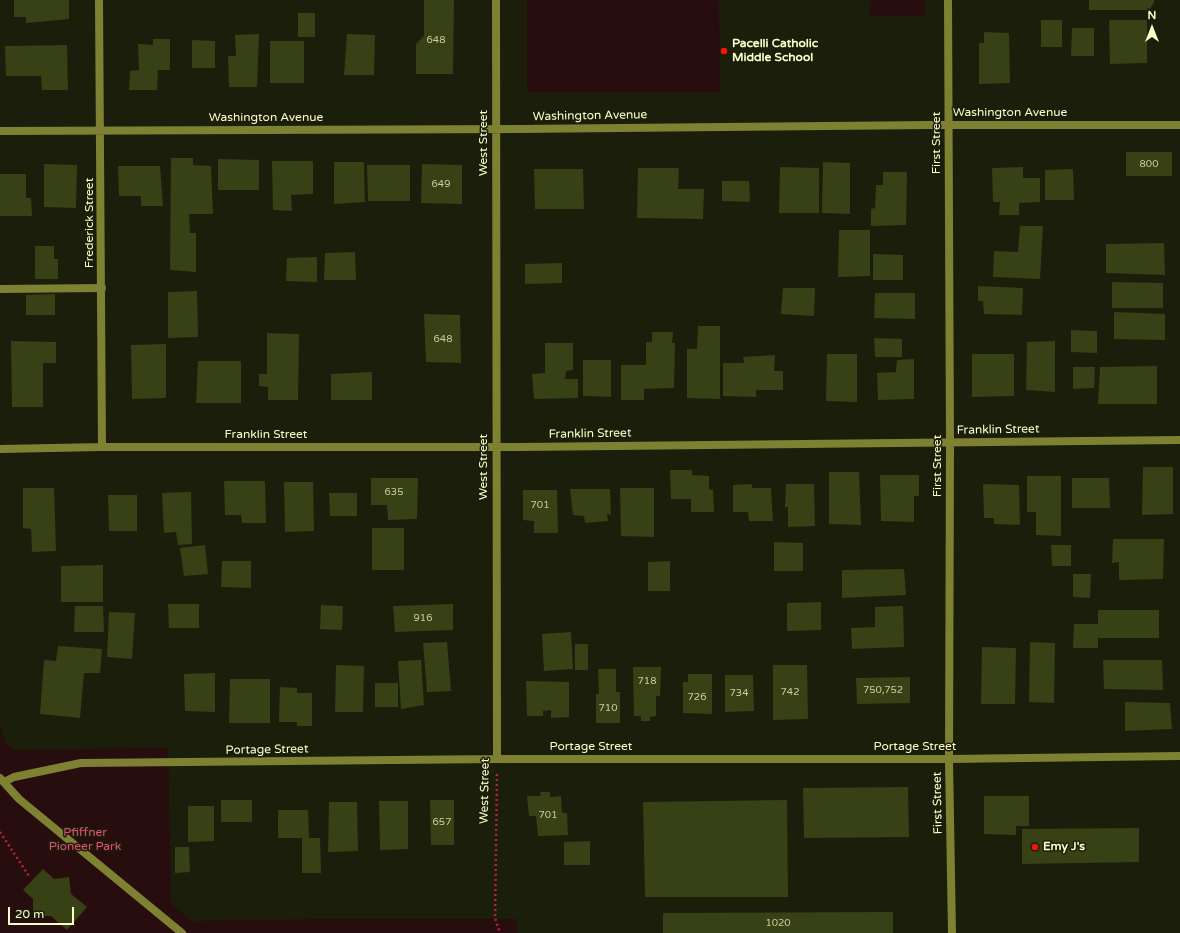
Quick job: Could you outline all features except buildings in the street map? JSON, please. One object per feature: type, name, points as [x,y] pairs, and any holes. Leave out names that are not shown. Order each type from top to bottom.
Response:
[{"type":"street","name":"Frederick Street","points":[[99,0],[102,446]]},
{"type":"street","name":"West Street","points":[[496,0],[497,759]]},
{"type":"street","name":"First Street","points":[[948,0],[950,442],[948,759],[952,933]]},
{"type":"street","name":"Washington Avenue","points":[[0,131],[496,129],[948,124],[1180,124]]},
{"type":"street","points":[[0,289],[102,288]]},
{"type":"street","name":"Franklin Street","points":[[0,449],[102,446],[496,446],[1180,440]]},
{"type":"street","name":"Portage Street","points":[[2,780],[81,763],[497,759],[948,759],[1180,756]]},
{"type":"street","points":[[2,780],[19,799],[182,933]]},
{"type":"path","name":"West Street","points":[[497,759],[495,918],[500,933]]},
{"type":"path","points":[[0,832],[29,876]]},
{"type":"green space","points":[[527,0],[719,0],[720,92],[527,92]]},
{"type":"green space","points":[[871,0],[925,0],[925,16],[870,16]]},
{"type":"green space","name":"Pfiffner Pioneer Park","points":[[0,726],[6,745],[15,750],[168,748],[171,903],[191,921],[517,919],[517,933],[0,933]]},
{"type":"place","name":"Pacelli Catholic Middle School","points":[[724,51]]},
{"type":"place","name":"Emy J's","points":[[1035,847]]}]
